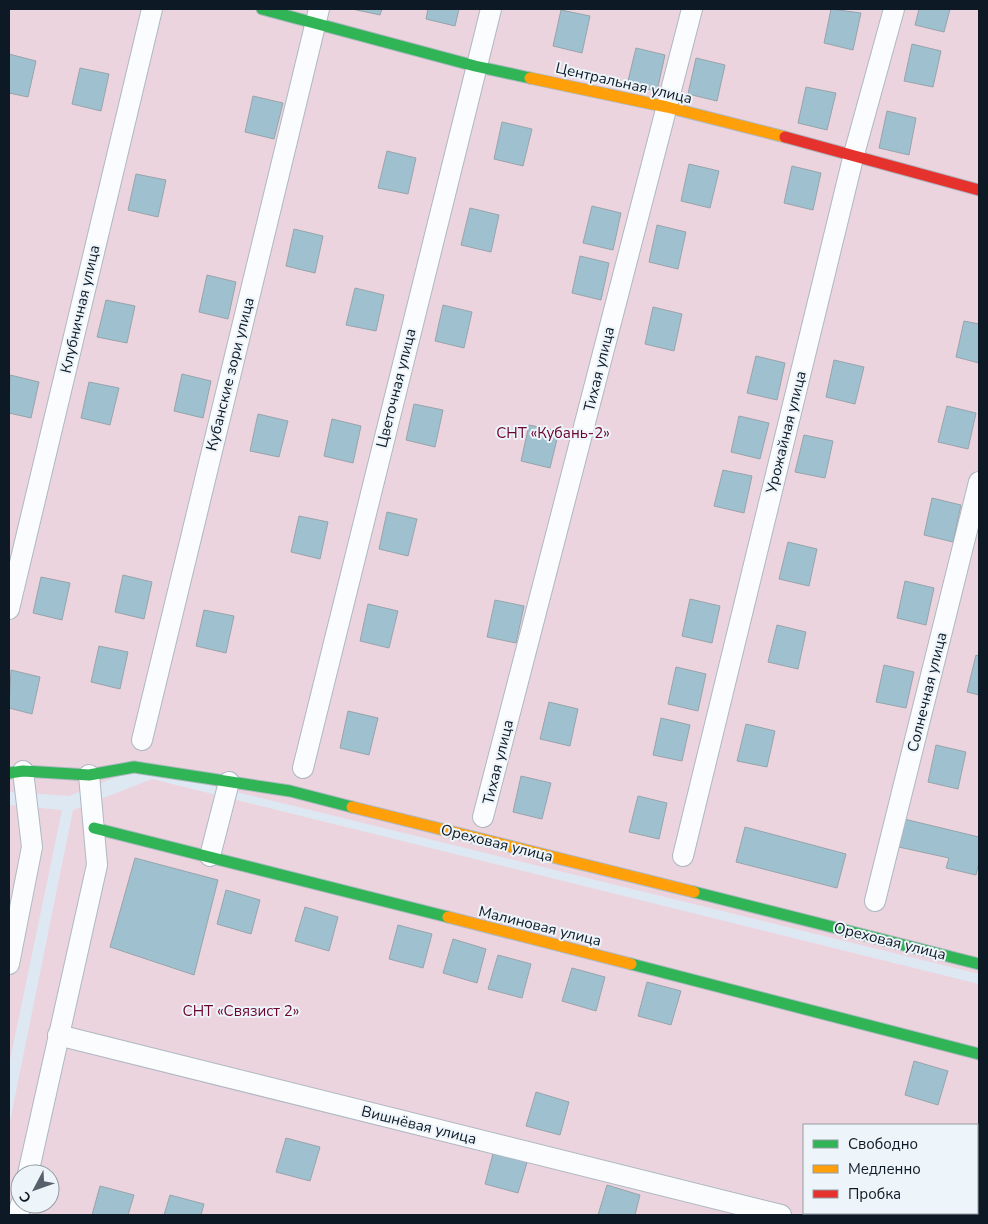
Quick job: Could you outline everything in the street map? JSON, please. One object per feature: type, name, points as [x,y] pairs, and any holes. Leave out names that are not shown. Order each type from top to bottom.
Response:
[{"type":"street","name":"Клубничная улица","points":[[9,609],[152,9]]},
{"type":"street","name":"Центральная улица","points":[[262,9],[317,15],[475,66],[667,108],[854,154],[979,190]]},
{"type":"street","name":"Цветочная улица","points":[[302,768],[475,66],[491,9]]},
{"type":"street","name":"Тихая улица","points":[[483,817],[692,9]]},
{"type":"street","name":"Урожайная улица","points":[[683,856],[854,154],[894,9]]},
{"type":"street","name":"Кубанские зори улица","points":[[142,740],[317,15]]},
{"type":"street","name":"Солнечная улица","points":[[875,901],[979,482]]},
{"type":"street","name":"Ореховая улица","points":[[16,772],[90,775],[134,767],[290,791],[979,964]]},
{"type":"street","points":[[9,964],[17,884],[32,847],[16,772]]},
{"type":"street","points":[[30,1164],[96,865],[90,775]]},
{"type":"street","points":[[210,856],[229,782]]},
{"type":"street","name":"Малиновая улица","points":[[94,828],[210,856],[979,1054]]},
{"type":"street","name":"Вишнёвая улица","points":[[58,1035],[781,1215]]},
{"type":"green space","name":"СНТ «Кубань-2»","points":[[9,9],[979,9],[979,974],[139,768],[69,796],[9,792]]},
{"type":"green space","name":"СНТ «Связист 2»","points":[[152,779],[979,984],[979,1215],[9,1215],[9,1126],[73,810]]},
{"type":"green space","points":[[9,805],[62,810],[9,1065]]},
{"type":"building","points":[[352,9],[382,9],[380,15]]},
{"type":"building","points":[[428,9],[459,9],[455,26],[426,19]]},
{"type":"building","points":[[831,9],[861,13],[853,50],[824,43]]},
{"type":"building","points":[[919,9],[950,9],[944,32],[915,25]]},
{"type":"building","points":[[561,10],[590,16],[582,53],[553,46]]},
{"type":"building","points":[[912,44],[941,51],[933,87],[904,81]]},
{"type":"building","points":[[636,48],[665,55],[657,91],[627,85]]},
{"type":"building","points":[[9,54],[36,61],[28,97],[9,93]]},
{"type":"building","points":[[696,58],[725,65],[717,101],[688,94]]},
{"type":"building","points":[[80,68],[109,74],[101,111],[72,104]]},
{"type":"building","points":[[806,87],[836,93],[827,130],[798,123]]},
{"type":"building","points":[[253,96],[283,103],[274,139],[245,132]]},
{"type":"building","points":[[887,111],[916,118],[909,155],[879,148]]},
{"type":"building","points":[[502,122],[532,129],[523,166],[494,159]]},
{"type":"building","points":[[387,151],[416,158],[408,194],[378,188]]},
{"type":"building","points":[[689,164],[719,171],[710,208],[681,201]]},
{"type":"building","points":[[792,166],[821,173],[813,210],[784,203]]},
{"type":"building","points":[[136,174],[166,180],[158,217],[128,210]]},
{"type":"building","points":[[592,206],[621,213],[613,250],[583,243]]},
{"type":"building","points":[[470,208],[499,215],[491,252],[461,245]]},
{"type":"building","points":[[657,225],[686,232],[678,269],[649,262]]},
{"type":"building","points":[[294,229],[323,236],[315,273],[286,266]]},
{"type":"building","points":[[580,256],[609,263],[601,300],[572,293]]},
{"type":"building","points":[[207,275],[236,282],[228,319],[199,312]]},
{"type":"building","points":[[355,288],[384,295],[376,331],[346,325]]},
{"type":"building","points":[[106,300],[135,306],[127,343],[97,337]]},
{"type":"building","points":[[443,305],[472,312],[464,348],[435,341]]},
{"type":"building","points":[[653,307],[682,314],[674,351],[645,344]]},
{"type":"building","points":[[964,321],[979,324],[979,363],[956,357]]},
{"type":"building","points":[[756,356],[785,363],[777,400],[747,393]]},
{"type":"building","points":[[834,360],[864,367],[855,404],[826,397]]},
{"type":"building","points":[[182,374],[211,381],[203,418],[174,411]]},
{"type":"building","points":[[10,375],[39,382],[31,418],[9,413]]},
{"type":"building","points":[[89,382],[119,388],[110,425],[81,418]]},
{"type":"building","points":[[414,404],[443,410],[435,447],[406,440]]},
{"type":"building","points":[[947,406],[976,413],[968,449],[938,442]]},
{"type":"building","points":[[258,414],[288,421],[279,457],[250,451]]},
{"type":"building","points":[[739,416],[769,423],[760,459],[731,452]]},
{"type":"building","points":[[332,419],[361,426],[353,463],[324,456]]},
{"type":"building","points":[[529,425],[559,431],[550,468],[521,461]]},
{"type":"building","points":[[804,435],[833,441],[825,478],[795,472]]},
{"type":"building","points":[[723,470],[752,476],[744,513],[714,506]]},
{"type":"building","points":[[932,498],[961,505],[953,542],[924,535]]},
{"type":"building","points":[[387,512],[417,519],[408,556],[379,549]]},
{"type":"building","points":[[299,516],[328,522],[320,559],[291,552]]},
{"type":"building","points":[[788,542],[817,549],[809,586],[779,579]]},
{"type":"building","points":[[123,575],[152,582],[144,619],[115,612]]},
{"type":"building","points":[[41,577],[70,583],[62,620],[33,613]]},
{"type":"building","points":[[905,581],[934,588],[926,625],[897,618]]},
{"type":"building","points":[[690,599],[720,606],[712,643],[682,636]]},
{"type":"building","points":[[495,600],[524,606],[516,643],[487,637]]},
{"type":"building","points":[[368,604],[398,611],[389,648],[360,641]]},
{"type":"building","points":[[204,610],[234,616],[226,653],[196,646]]},
{"type":"building","points":[[777,625],[806,632],[798,669],[768,662]]},
{"type":"building","points":[[99,646],[128,652],[120,689],[91,682]]},
{"type":"building","points":[[976,655],[979,656],[979,695],[967,692]]},
{"type":"building","points":[[884,665],[914,672],[906,708],[876,702]]},
{"type":"building","points":[[676,667],[706,674],[698,711],[668,704]]},
{"type":"building","points":[[11,670],[40,677],[32,714],[9,708]]},
{"type":"building","points":[[549,702],[578,709],[570,746],[540,739]]},
{"type":"building","points":[[348,711],[378,718],[369,755],[340,748]]},
{"type":"building","points":[[661,718],[690,725],[682,761],[653,755]]},
{"type":"building","points":[[746,724],[775,731],[767,767],[737,761]]},
{"type":"building","points":[[936,745],[966,752],[958,789],[928,782]]},
{"type":"building","points":[[521,776],[551,783],[542,819],[513,812]]},
{"type":"building","points":[[638,796],[667,803],[659,839],[629,832]]},
{"type":"building","points":[[900,818],[979,837],[979,862],[976,875],[946,868],[949,858],[894,846]]},
{"type":"building","points":[[745,827],[846,854],[837,888],[736,862]]},
{"type":"building","points":[[135,858],[218,880],[194,975],[110,947]]},
{"type":"building","points":[[226,890],[260,900],[251,934],[217,924]]},
{"type":"building","points":[[305,907],[338,917],[329,951],[295,941]]},
{"type":"building","points":[[398,925],[432,934],[423,968],[389,959]]},
{"type":"building","points":[[453,939],[486,949],[477,983],[443,973]]},
{"type":"building","points":[[498,955],[531,964],[522,998],[488,989]]},
{"type":"building","points":[[572,968],[605,977],[596,1011],[562,1001]]},
{"type":"building","points":[[647,982],[681,991],[671,1025],[638,1016]]},
{"type":"building","points":[[914,1061],[948,1071],[938,1105],[905,1095]]},
{"type":"building","points":[[536,1092],[569,1102],[560,1135],[526,1126]]},
{"type":"building","points":[[286,1138],[320,1147],[310,1181],[276,1172]]},
{"type":"building","points":[[494,1150],[528,1159],[518,1193],[485,1184]]},
{"type":"building","points":[[607,1185],[640,1195],[635,1215],[598,1215]]},
{"type":"building","points":[[100,1186],[134,1195],[128,1215],[92,1215]]},
{"type":"building","points":[[170,1195],[204,1204],[201,1215],[164,1215]]},
{"type":"traffic: fast","points":[[262,9],[475,66],[530,78]]},
{"type":"traffic: fast","points":[[9,773],[23,771],[89,775],[134,767],[290,791],[352,807]]},
{"type":"traffic: fast","points":[[94,828],[448,917]]},
{"type":"traffic: fast","points":[[694,892],[979,964]]},
{"type":"traffic: fast","points":[[631,964],[979,1054]]},
{"type":"traffic: slow","points":[[530,78],[667,107],[785,137]]},
{"type":"traffic: slow","points":[[352,807],[694,892]]},
{"type":"traffic: slow","points":[[448,917],[631,964]]},
{"type":"traffic: jam","points":[[785,137],[979,190]]}]
